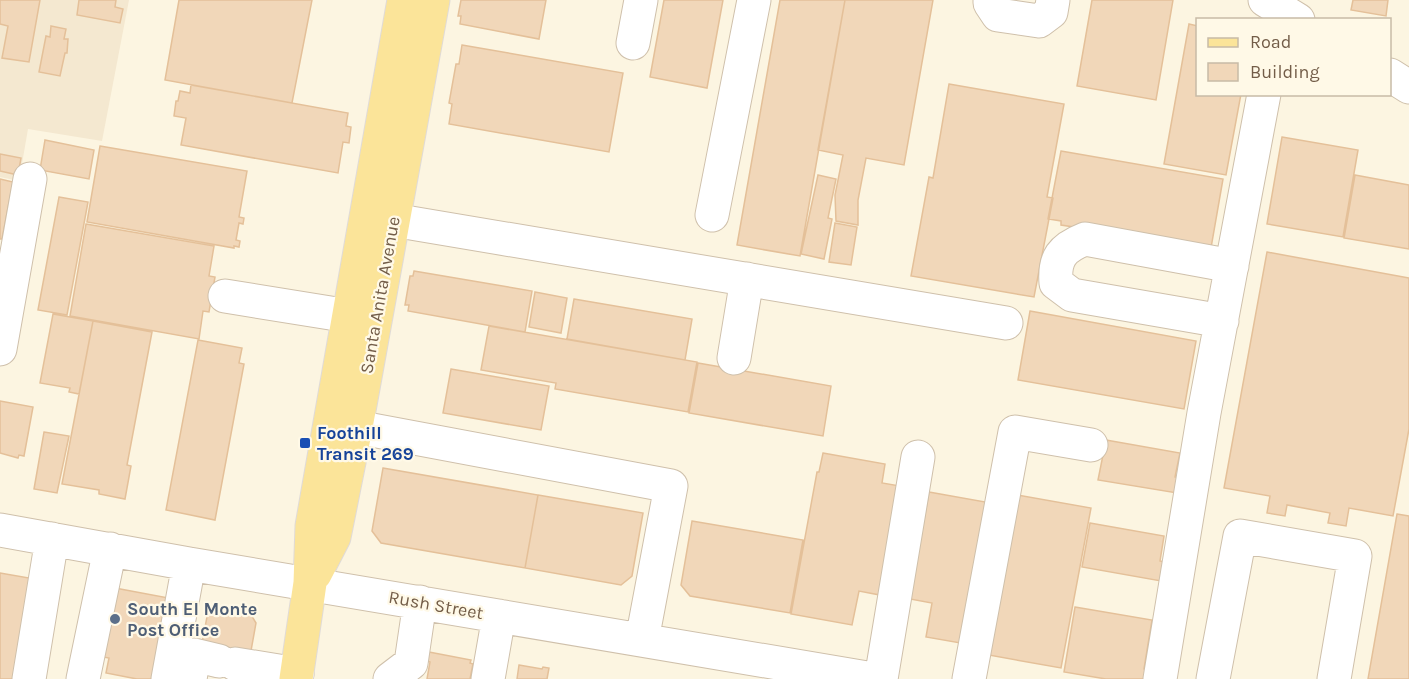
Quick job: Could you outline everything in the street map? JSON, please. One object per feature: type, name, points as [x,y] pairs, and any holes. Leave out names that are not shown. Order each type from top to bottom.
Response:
[{"type":"main road","name":"Santa Anita Avenue","points":[[296,676],[310,583],[312,526],[404,0]]},
{"type":"main road","name":"Santa Anita Avenue","points":[[310,583],[334,537],[433,0]]},
{"type":"street","points":[[633,43],[641,0]]},
{"type":"street","points":[[712,215],[754,0]]},
{"type":"street","points":[[990,0],[998,15],[1039,21],[1050,12],[1053,0]]},
{"type":"street","points":[[1391,76],[1409,87]]},
{"type":"street","points":[[1160,679],[1204,413],[1264,96]]},
{"type":"street","points":[[0,349],[30,179]]},
{"type":"street","points":[[393,220],[1006,322]]},
{"type":"street","points":[[1222,321],[1072,295],[1056,283],[1055,270],[1060,255],[1073,244],[1085,239],[1232,266]]},
{"type":"street","points":[[734,358],[747,279]]},
{"type":"street","points":[[225,296],[349,316]]},
{"type":"street","points":[[356,427],[671,486],[642,640]]},
{"type":"street","points":[[969,679],[1015,432],[1091,446]]},
{"type":"street","points":[[881,679],[918,457]]},
{"type":"street","name":"Rush Street","points":[[0,530],[642,640],[759,669],[873,679]]},
{"type":"street","points":[[1213,679],[1240,536],[1354,556],[1334,679]]},
{"type":"street","points":[[29,679],[52,539]]},
{"type":"street","points":[[83,679],[110,549]]},
{"type":"street","points":[[197,565],[209,665],[296,676]]},
{"type":"street","points":[[168,679],[197,565]]},
{"type":"street","points":[[390,679],[411,663],[420,602]]},
{"type":"street","points":[[488,679],[499,616]]},
{"type":"shaded area","points":[[0,0],[129,0],[102,141],[28,129],[19,181],[0,177]]},
{"type":"building","points":[[0,0],[40,0],[29,62],[2,58],[8,26],[0,24]]},
{"type":"building","points":[[79,0],[116,0],[115,7],[123,9],[120,23],[77,15]]},
{"type":"building","points":[[179,0],[312,0],[292,103],[165,80]]},
{"type":"building","points":[[461,0],[546,0],[539,39],[460,24],[461,16],[458,16]]},
{"type":"building","points":[[664,0],[723,0],[707,88],[650,77]]},
{"type":"building","points":[[780,0],[845,0],[800,256],[737,245]]},
{"type":"building","points":[[845,0],[933,0],[904,165],[866,158],[858,200],[858,225],[836,221],[835,195],[843,155],[818,150]]},
{"type":"building","points":[[1092,0],[1173,0],[1156,100],[1077,86]]},
{"type":"building","points":[[1353,0],[1388,0],[1386,16],[1351,10]]},
{"type":"building","points":[[1189,24],[1196,26],[1196,96],[1241,96],[1226,175],[1164,164]]},
{"type":"building","points":[[51,26],[66,29],[64,39],[68,39],[67,53],[65,53],[60,76],[39,72],[46,36],[50,37]]},
{"type":"building","points":[[462,45],[623,73],[609,152],[449,124],[452,104],[449,103]]},
{"type":"building","points":[[949,84],[1064,104],[1047,197],[1053,198],[1034,297],[911,276],[929,177],[933,178]]},
{"type":"building","points":[[191,85],[348,113],[346,126],[351,127],[349,143],[343,142],[338,173],[181,145],[186,118],[174,116],[176,101],[178,101],[180,91],[190,93]]},
{"type":"building","points":[[1282,137],[1358,150],[1343,237],[1267,224]]},
{"type":"building","points":[[45,140],[94,150],[89,179],[40,170]]},
{"type":"building","points":[[100,146],[247,171],[239,217],[244,218],[243,224],[239,223],[236,240],[240,241],[239,247],[87,222]]},
{"type":"building","points":[[1061,151],[1223,179],[1211,248],[1061,225],[1061,221],[1048,219]]},
{"type":"building","points":[[0,154],[21,158],[18,175],[0,171]]},
{"type":"building","points":[[818,175],[836,179],[828,218],[832,219],[824,259],[801,254]]},
{"type":"building","points":[[1355,175],[1409,185],[1409,249],[1344,238]]},
{"type":"building","points":[[0,179],[13,182],[2,239],[0,239]]},
{"type":"building","points":[[59,197],[88,202],[67,315],[38,310]]},
{"type":"building","points":[[835,223],[857,227],[851,265],[829,262]]},
{"type":"building","points":[[86,224],[214,246],[209,276],[215,277],[209,312],[203,311],[199,339],[70,316]]},
{"type":"building","points":[[1267,252],[1409,278],[1409,429],[1393,516],[1349,508],[1346,526],[1328,523],[1330,513],[1287,505],[1285,516],[1267,513],[1270,496],[1224,488]]},
{"type":"building","points":[[414,271],[532,291],[525,332],[408,311],[409,305],[405,305],[410,276],[413,276]]},
{"type":"building","points":[[535,292],[567,298],[561,333],[529,327]]},
{"type":"building","points":[[574,299],[692,319],[685,360],[567,339]]},
{"type":"building","points":[[1030,311],[1196,341],[1184,409],[1018,380]]},
{"type":"building","points":[[53,314],[93,321],[79,394],[69,392],[70,388],[40,383]]},
{"type":"building","points":[[93,321],[152,332],[127,465],[131,466],[125,499],[99,494],[99,490],[62,484]]},
{"type":"building","points":[[489,326],[697,362],[688,412],[555,389],[556,383],[481,370]]},
{"type":"building","points":[[198,340],[242,348],[239,363],[244,364],[215,520],[166,510]]},
{"type":"building","points":[[698,363],[831,386],[823,436],[689,413]]},
{"type":"building","points":[[451,369],[549,386],[541,430],[443,413]]},
{"type":"building","points":[[0,401],[33,407],[24,456],[19,455],[18,458],[0,453]]},
{"type":"building","points":[[44,432],[69,436],[57,493],[34,489]]},
{"type":"building","points":[[1106,440],[1180,453],[1175,477],[1180,478],[1177,493],[1098,480]]},
{"type":"building","points":[[823,453],[885,464],[882,483],[900,486],[880,595],[859,591],[852,625],[791,614],[817,472],[819,472]]},
{"type":"building","points":[[383,468],[538,495],[525,568],[381,543],[372,531]]},
{"type":"building","points":[[929,492],[991,503],[966,644],[926,637],[932,603],[910,599]]},
{"type":"building","points":[[1012,494],[1091,508],[1061,668],[983,654]]},
{"type":"building","points":[[538,495],[643,513],[632,576],[621,585],[525,568]]},
{"type":"building","points":[[1397,514],[1409,516],[1409,679],[1368,679]]},
{"type":"building","points":[[692,521],[803,540],[790,613],[690,596],[681,585]]},
{"type":"building","points":[[1090,523],[1164,536],[1160,561],[1164,562],[1161,581],[1082,567]]},
{"type":"building","points":[[0,573],[35,579],[18,679],[0,679]]},
{"type":"building","points":[[115,588],[174,599],[155,679],[137,679],[106,673],[109,658],[103,657]]},
{"type":"building","points":[[209,606],[250,613],[256,623],[249,662],[200,654]]},
{"type":"building","points":[[1075,607],[1152,620],[1144,669],[1148,670],[1147,679],[1106,679],[1064,672]]},
{"type":"building","points":[[429,652],[471,660],[470,663],[473,664],[470,679],[427,679]]},
{"type":"building","points":[[519,665],[549,668],[547,679],[517,679]]},
{"type":"place","name":"Foothill Transit 269","points":[[305,443]]},
{"type":"place","name":"South El Monte Post Office","points":[[115,619]]}]
